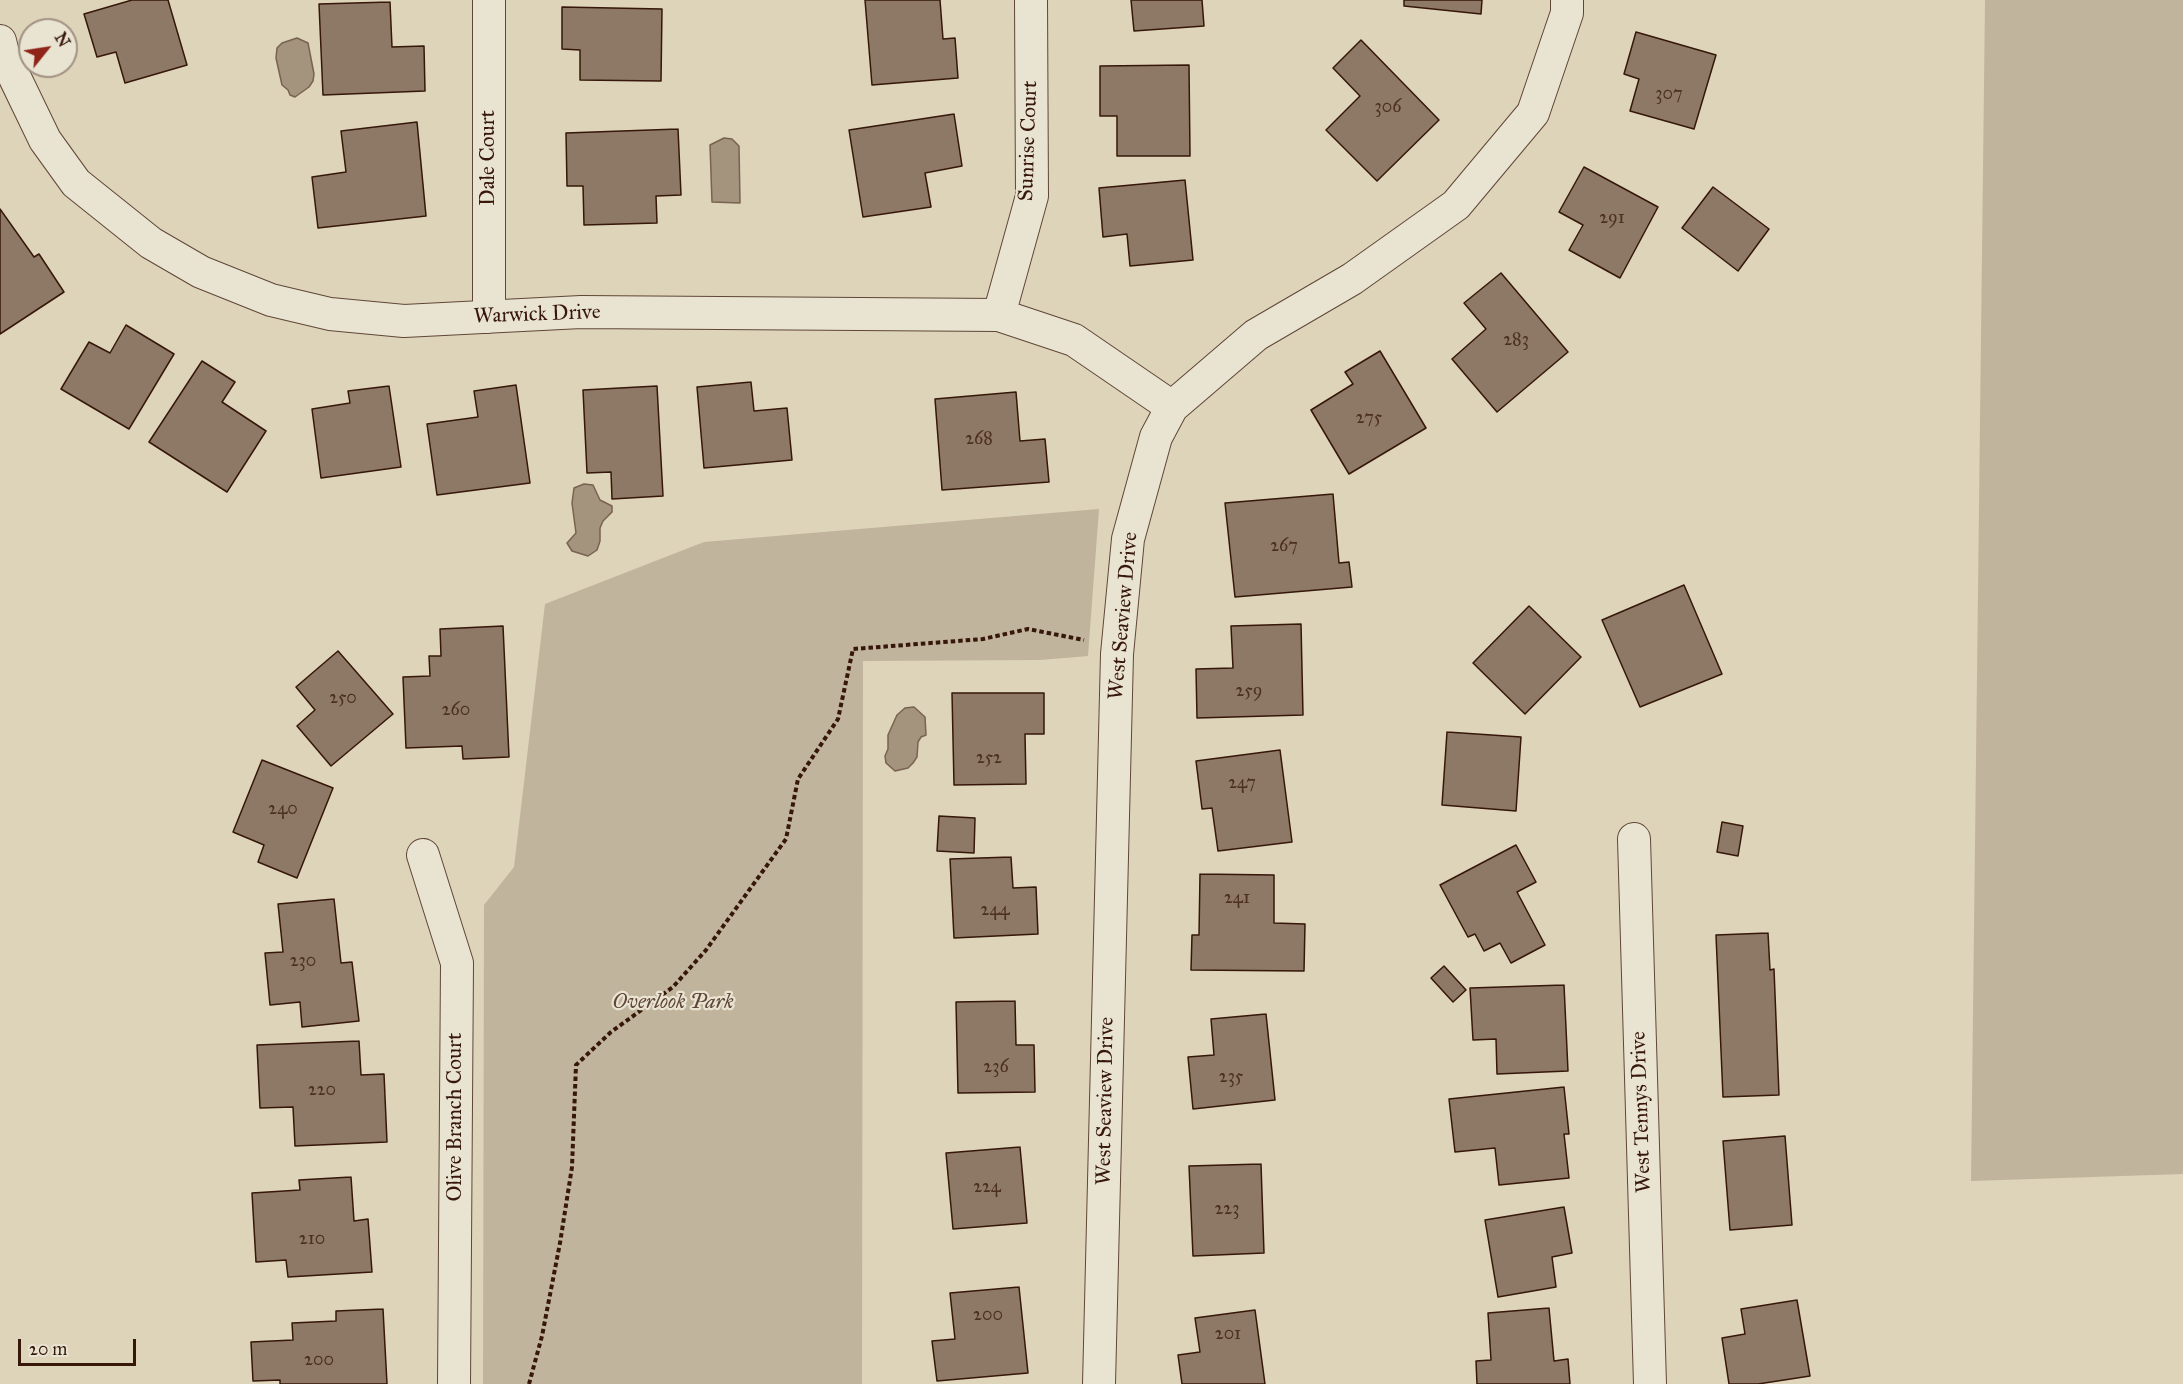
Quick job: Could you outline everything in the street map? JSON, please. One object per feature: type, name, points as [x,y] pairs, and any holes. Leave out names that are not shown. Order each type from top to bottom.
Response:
[{"type":"street","name":"Dale Court","points":[[489,0],[489,317]]},
{"type":"street","name":"Sunrise Court","points":[[999,315],[1032,196],[1031,0]]},
{"type":"street","name":"West Seaview Drive","points":[[1099,1384],[1118,644],[1128,539],[1156,437],[1172,407],[1256,335],[1352,279],[1456,205],[1533,113],[1567,13],[1567,0]]},
{"type":"street","name":"Warwick Drive","points":[[0,41],[3,53],[45,140],[76,183],[151,243],[201,272],[272,300],[330,314],[404,321],[581,312],[999,315],[1074,339],[1172,407]]},
{"type":"street","name":"West Tennys Drive","points":[[1634,839],[1650,1384]]},
{"type":"street","name":"Olive Branch Court","points":[[423,855],[457,963],[454,1384]]},
{"type":"path","points":[[529,1384],[542,1336],[572,1167],[576,1065],[611,1032],[673,987],[706,950],[786,839],[798,779],[838,719],[853,649],[983,639],[1028,629],[1074,639],[1118,644]]},
{"type":"green space","points":[[1985,0],[2183,0],[2183,1174],[1971,1181]]},
{"type":"green space","name":"Overlook Park","points":[[1099,509],[1088,656],[1040,660],[863,661],[862,1384],[483,1384],[484,905],[514,867],[545,604],[704,542]]},
{"type":"shaded area","points":[[297,38],[308,43],[314,74],[309,87],[295,97],[290,95],[282,85],[276,58],[277,48],[282,43]]},
{"type":"shaded area","points":[[724,138],[732,139],[739,146],[740,203],[712,202],[710,145]]},
{"type":"shaded area","points":[[584,484],[593,485],[600,500],[612,506],[612,512],[600,528],[597,550],[588,556],[572,551],[567,543],[576,533],[572,503],[574,488]]},
{"type":"shaded area","points":[[914,707],[925,717],[926,735],[918,742],[917,757],[913,763],[908,768],[895,771],[886,763],[888,735],[897,715],[905,708]]},
{"type":"building","points":[[132,0],[168,0],[187,65],[125,83],[116,52],[97,57],[84,14]]},
{"type":"building","points":[[865,0],[940,0],[943,39],[955,38],[958,78],[872,85]]},
{"type":"building","points":[[1131,0],[1202,0],[1204,26],[1134,31]]},
{"type":"building","points":[[1404,0],[1482,0],[1481,14],[1404,6]]},
{"type":"building","points":[[390,2],[392,47],[424,46],[425,91],[323,95],[319,4]]},
{"type":"building","points":[[562,7],[662,9],[661,81],[580,80],[580,50],[562,49]]},
{"type":"building","points":[[1636,32],[1716,55],[1694,129],[1630,111],[1639,79],[1624,74]]},
{"type":"building","points":[[1361,40],[1439,120],[1377,181],[1326,130],[1360,96],[1333,68]]},
{"type":"building","points":[[1189,65],[1190,156],[1117,156],[1117,116],[1100,116],[1100,66]]},
{"type":"building","points":[[954,114],[962,166],[925,173],[931,207],[863,217],[849,130]]},
{"type":"building","points":[[417,122],[426,216],[318,228],[312,177],[346,172],[341,131]]},
{"type":"building","points":[[678,129],[681,195],[656,196],[657,223],[584,225],[583,186],[567,186],[566,133]]},
{"type":"building","points":[[1584,167],[1658,207],[1620,278],[1569,250],[1583,225],[1559,212]]},
{"type":"building","points":[[1185,180],[1193,260],[1130,266],[1127,234],[1103,237],[1099,188]]},
{"type":"building","points":[[1713,187],[1769,229],[1738,271],[1682,228]]},
{"type":"building","points":[[0,209],[34,257],[39,254],[64,292],[0,334]]},
{"type":"building","points":[[1501,273],[1568,352],[1497,412],[1452,359],[1486,329],[1464,303]]},
{"type":"building","points":[[126,325],[174,354],[129,429],[61,389],[89,342],[110,353]]},
{"type":"building","points":[[1380,351],[1426,428],[1349,474],[1311,410],[1353,384],[1345,372]]},
{"type":"building","points":[[202,361],[235,382],[222,402],[266,431],[227,492],[149,442]]},
{"type":"building","points":[[751,382],[754,411],[787,408],[792,460],[704,468],[697,387]]},
{"type":"building","points":[[516,385],[530,483],[437,495],[427,424],[478,417],[474,391]]},
{"type":"building","points":[[389,386],[401,467],[321,478],[312,409],[350,403],[348,391]]},
{"type":"building","points":[[657,386],[663,496],[612,499],[611,472],[587,473],[583,390]]},
{"type":"building","points":[[1016,392],[1020,441],[1045,439],[1049,482],[942,490],[935,399]]},
{"type":"building","points":[[1333,494],[1339,563],[1349,562],[1352,587],[1235,597],[1225,503]]},
{"type":"building","points":[[1684,585],[1722,674],[1640,707],[1602,620]]},
{"type":"building","points":[[1529,606],[1581,657],[1525,714],[1473,663]]},
{"type":"building","points":[[1301,624],[1303,715],[1197,718],[1196,669],[1233,668],[1231,626]]},
{"type":"building","points":[[503,626],[509,757],[463,759],[462,746],[406,748],[403,677],[430,676],[429,656],[441,656],[440,629]]},
{"type":"building","points":[[338,651],[393,714],[331,766],[297,726],[315,710],[296,687]]},
{"type":"building","points":[[952,693],[1044,693],[1044,734],[1025,734],[1026,784],[954,785]]},
{"type":"building","points":[[1447,732],[1521,737],[1516,811],[1442,805]]},
{"type":"building","points":[[1280,750],[1292,842],[1218,851],[1212,808],[1202,809],[1196,761]]},
{"type":"building","points":[[262,760],[333,788],[297,878],[258,862],[264,845],[233,832]]},
{"type":"building","points":[[939,816],[975,818],[974,853],[937,851]]},
{"type":"building","points":[[1722,822],[1743,826],[1738,856],[1717,852]]},
{"type":"building","points":[[1516,845],[1536,882],[1517,892],[1545,945],[1511,963],[1500,943],[1484,951],[1475,934],[1468,937],[1440,885]]},
{"type":"building","points":[[1011,857],[1013,888],[1036,887],[1038,934],[954,938],[950,859]]},
{"type":"building","points":[[1200,874],[1274,875],[1274,923],[1305,924],[1304,971],[1191,970],[1192,935],[1199,935]]},
{"type":"building","points":[[334,899],[341,963],[352,962],[359,1021],[302,1027],[300,1002],[270,1005],[265,953],[283,952],[278,904]]},
{"type":"building","points":[[1768,933],[1770,970],[1774,969],[1779,1095],[1723,1097],[1716,935]]},
{"type":"building","points":[[1444,966],[1466,990],[1453,1002],[1431,978]]},
{"type":"building","points":[[1564,985],[1568,1071],[1497,1074],[1496,1039],[1473,1040],[1470,988]]},
{"type":"building","points":[[1015,1001],[1016,1045],[1034,1045],[1035,1092],[958,1093],[956,1002]]},
{"type":"building","points":[[1266,1014],[1275,1100],[1193,1109],[1188,1057],[1214,1055],[1211,1019]]},
{"type":"building","points":[[359,1041],[361,1075],[384,1074],[387,1142],[295,1146],[293,1107],[260,1108],[257,1045]]},
{"type":"building","points":[[1564,1087],[1569,1134],[1564,1134],[1569,1178],[1499,1185],[1495,1148],[1455,1152],[1449,1099]]},
{"type":"building","points":[[1785,1136],[1792,1225],[1730,1230],[1723,1141]]},
{"type":"building","points":[[1020,1147],[1027,1223],[953,1229],[946,1153]]},
{"type":"building","points":[[1261,1164],[1264,1253],[1193,1256],[1189,1166]]},
{"type":"building","points":[[351,1177],[354,1221],[368,1219],[372,1272],[288,1277],[286,1260],[256,1262],[252,1193],[300,1190],[299,1180]]},
{"type":"building","points":[[1564,1207],[1572,1253],[1552,1257],[1556,1287],[1498,1297],[1485,1220]]},
{"type":"building","points":[[1019,1287],[1028,1373],[937,1381],[932,1341],[955,1339],[950,1293]]},
{"type":"building","points":[[1797,1300],[1810,1376],[1758,1384],[1729,1384],[1722,1338],[1745,1334],[1741,1309]]},
{"type":"building","points":[[1549,1308],[1554,1361],[1568,1359],[1570,1384],[1477,1384],[1476,1361],[1491,1360],[1488,1313]]},
{"type":"building","points":[[383,1309],[387,1384],[280,1384],[280,1380],[253,1381],[251,1342],[293,1340],[292,1323],[336,1321],[336,1311]]},
{"type":"building","points":[[1255,1310],[1265,1384],[1182,1384],[1178,1355],[1200,1352],[1195,1318]]}]
